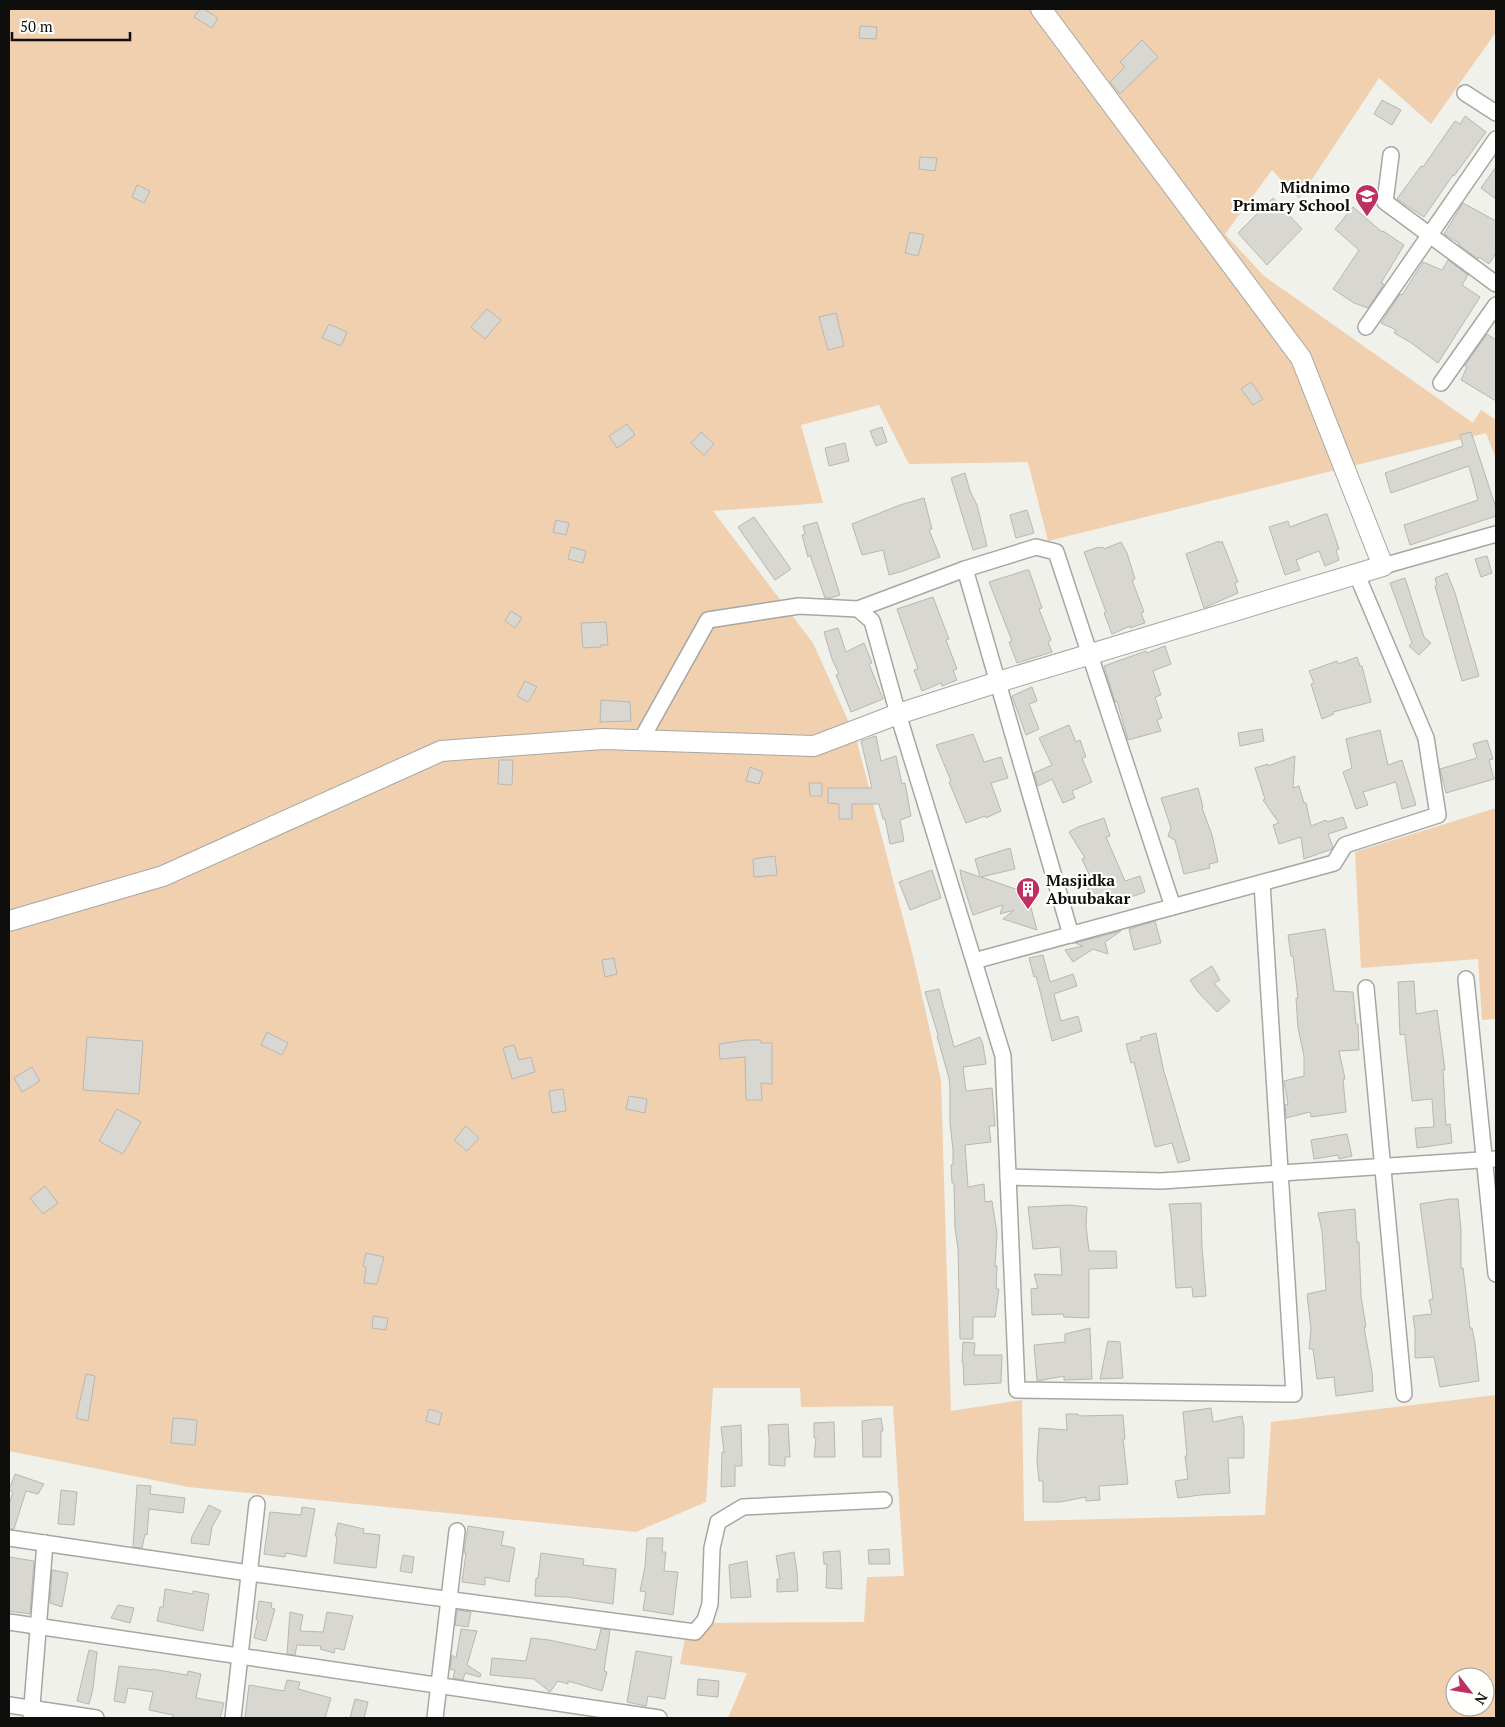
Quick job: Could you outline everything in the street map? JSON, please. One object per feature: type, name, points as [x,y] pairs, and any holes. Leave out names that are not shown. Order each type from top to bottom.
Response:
[{"type":"street","points":[[1041,9],[1301,358],[1383,566]]},
{"type":"street","points":[[1465,93],[1496,113]]},
{"type":"street","points":[[1366,327],[1496,139]]},
{"type":"street","points":[[1391,155],[1386,202],[1496,284]]},
{"type":"street","points":[[1441,383],[1496,305]]},
{"type":"street","points":[[9,921],[163,876],[440,751],[603,739],[814,746],[898,714],[1090,653],[1496,534]]},
{"type":"street","points":[[641,740],[708,620],[799,606],[858,609],[965,569],[1036,547],[1056,552],[1173,907]]},
{"type":"street","points":[[965,569],[1071,935]]},
{"type":"street","points":[[974,961],[1334,863],[1345,845],[1438,815],[1426,738],[1357,575]]},
{"type":"street","points":[[858,609],[872,620],[898,714],[1003,1056],[1017,1390],[1294,1394],[1262,883]]},
{"type":"street","points":[[1466,979],[1490,1159],[1496,1274]]},
{"type":"street","points":[[1366,988],[1404,1394]]},
{"type":"street","points":[[1008,1177],[1161,1181],[1490,1159]]},
{"type":"street","points":[[9,1538],[249,1574],[695,1632],[705,1620],[710,1604],[712,1548],[718,1522],[743,1507],[884,1500]]},
{"type":"street","points":[[233,1718],[257,1504]]},
{"type":"street","points":[[435,1718],[457,1531]]},
{"type":"street","points":[[32,1713],[45,1543]]},
{"type":"street","points":[[9,1622],[240,1658],[660,1718]]},
{"type":"street","points":[[9,1705],[32,1713],[96,1718]]},
{"type":"shaded area","points":[[9,9],[1496,9],[1496,32],[1431,124],[1379,78],[1299,199],[1272,170],[1225,234],[1264,276],[1473,423],[1481,410],[1496,420],[1496,459],[1486,433],[1048,541],[1028,462],[909,464],[879,405],[801,425],[823,503],[713,511],[813,643],[856,738],[914,960],[941,1080],[951,1411],[1022,1400],[1024,1521],[1265,1515],[1271,1422],[1496,1395],[1496,1718],[728,1718],[747,1673],[680,1664],[688,1623],[864,1622],[867,1577],[904,1576],[893,1406],[801,1407],[800,1388],[713,1388],[706,1502],[636,1532],[188,1487],[9,1451]]},
{"type":"shaded area","points":[[1496,808],[1496,1019],[1482,1020],[1478,959],[1361,968],[1355,852]]},
{"type":"building","points":[[200,9],[204,9],[218,18],[212,28],[194,17]]},
{"type":"building","points":[[860,26],[877,27],[876,39],[859,38]]},
{"type":"building","points":[[1142,40],[1158,57],[1120,94],[1110,82],[1125,67],[1120,62]]},
{"type":"building","points":[[1382,100],[1401,110],[1392,125],[1374,114]]},
{"type":"building","points":[[1465,116],[1486,132],[1424,217],[1397,199],[1421,166],[1423,167],[1455,121],[1460,124]]},
{"type":"building","points":[[920,157],[937,158],[935,171],[919,169]]},
{"type":"building","points":[[1496,167],[1496,199],[1481,188]]},
{"type":"building","points":[[137,185],[150,191],[144,203],[132,197]]},
{"type":"building","points":[[1273,198],[1302,229],[1267,265],[1238,233]]},
{"type":"building","points":[[1463,203],[1496,221],[1496,253],[1489,264],[1479,257],[1478,259],[1459,245],[1459,243],[1444,234]]},
{"type":"building","points":[[1353,207],[1382,232],[1404,245],[1381,283],[1384,284],[1368,308],[1354,303],[1333,289],[1359,250],[1335,229]]},
{"type":"building","points":[[910,232],[924,235],[918,256],[905,253]]},
{"type":"building","points":[[1448,260],[1468,275],[1462,285],[1480,297],[1438,363],[1410,342],[1394,333],[1396,330],[1381,323],[1423,262],[1442,270]]},
{"type":"building","points":[[487,309],[501,320],[485,339],[471,327]]},
{"type":"building","points":[[836,313],[844,346],[828,350],[819,317]]},
{"type":"building","points":[[329,324],[347,332],[341,346],[322,338]]},
{"type":"building","points":[[1487,334],[1496,340],[1496,401],[1461,380],[1467,367],[1465,366],[1466,364]]},
{"type":"building","points":[[1251,382],[1263,399],[1253,405],[1241,389]]},
{"type":"building","points":[[627,424],[635,435],[617,448],[609,436]]},
{"type":"building","points":[[882,427],[887,442],[876,446],[870,431]]},
{"type":"building","points":[[701,432],[714,444],[704,455],[691,443]]},
{"type":"building","points":[[1471,432],[1496,508],[1496,516],[1410,545],[1404,525],[1478,500],[1469,466],[1391,493],[1385,473],[1463,446],[1460,435]]},
{"type":"building","points":[[845,443],[849,461],[829,466],[825,448]]},
{"type":"building","points":[[965,473],[970,491],[977,505],[987,546],[973,550],[951,478]]},
{"type":"building","points":[[924,498],[932,529],[929,530],[940,557],[889,575],[883,550],[862,555],[852,524],[900,505]]},
{"type":"building","points":[[1027,510],[1034,533],[1016,538],[1010,515]]},
{"type":"building","points":[[1327,514],[1339,549],[1336,550],[1339,560],[1325,566],[1319,551],[1296,560],[1300,570],[1285,575],[1269,527],[1288,521],[1290,527]]},
{"type":"building","points":[[754,517],[791,569],[775,580],[738,527]]},
{"type":"building","points":[[556,520],[569,523],[566,535],[553,532]]},
{"type":"building","points":[[817,522],[840,595],[830,598],[825,598],[810,555],[808,557],[802,535],[805,534],[803,526]]},
{"type":"building","points":[[1219,541],[1220,543],[1222,541],[1238,582],[1235,583],[1238,593],[1204,608],[1186,554]]},
{"type":"building","points":[[1121,542],[1127,553],[1135,579],[1132,580],[1144,612],[1141,613],[1145,623],[1130,628],[1130,626],[1112,634],[1084,552],[1099,547],[1104,549]]},
{"type":"building","points":[[571,547],[586,551],[583,563],[568,559]]},
{"type":"building","points":[[1487,556],[1492,573],[1481,577],[1475,559]]},
{"type":"building","points":[[1029,570],[1042,608],[1039,609],[1051,640],[1048,642],[1052,652],[1017,663],[1009,642],[1012,641],[989,582]]},
{"type":"building","points":[[1447,573],[1455,593],[1479,676],[1462,681],[1435,586],[1437,585],[1435,578]]},
{"type":"building","points":[[1405,578],[1424,637],[1431,643],[1419,655],[1409,646],[1412,643],[1390,583]]},
{"type":"building","points":[[933,597],[949,639],[946,640],[957,669],[953,670],[957,680],[942,686],[941,683],[922,691],[914,670],[918,669],[897,609]]},
{"type":"building","points":[[511,611],[522,618],[515,628],[505,621]]},
{"type":"building","points":[[606,622],[608,645],[583,648],[581,623]]},
{"type":"building","points":[[838,628],[846,652],[864,643],[872,663],[869,664],[883,699],[851,712],[836,675],[839,674],[832,659],[824,632]]},
{"type":"building","points":[[1165,646],[1171,664],[1153,671],[1161,695],[1155,697],[1162,718],[1157,720],[1161,731],[1128,740],[1117,701],[1115,702],[1104,666]]},
{"type":"building","points":[[1357,657],[1360,666],[1362,666],[1371,702],[1333,712],[1334,714],[1322,719],[1311,684],[1314,683],[1309,671],[1337,661],[1338,664]]},
{"type":"building","points":[[525,681],[537,687],[528,702],[517,696]]},
{"type":"building","points":[[1032,687],[1037,701],[1029,704],[1039,729],[1026,735],[1012,696]]},
{"type":"building","points":[[601,700],[630,702],[631,721],[600,722]]},
{"type":"building","points":[[1069,725],[1076,742],[1080,740],[1086,757],[1082,758],[1092,782],[1072,791],[1075,798],[1063,803],[1052,779],[1038,786],[1034,773],[1052,765],[1039,738]]},
{"type":"building","points":[[1262,729],[1264,741],[1240,746],[1238,733]]},
{"type":"building","points":[[1380,730],[1388,765],[1402,760],[1416,805],[1402,809],[1396,782],[1363,792],[1368,805],[1356,809],[1343,772],[1352,768],[1346,739]]},
{"type":"building","points":[[973,734],[984,762],[1001,757],[1008,778],[991,783],[1001,811],[986,818],[985,816],[966,823],[936,745]]},
{"type":"building","points":[[876,736],[881,761],[896,756],[902,784],[905,783],[911,816],[900,820],[904,841],[890,844],[885,819],[883,819],[879,804],[852,804],[852,819],[839,819],[839,804],[828,803],[828,788],[872,788],[861,741]]},
{"type":"building","points":[[1487,740],[1493,759],[1489,760],[1494,779],[1446,793],[1440,769],[1477,758],[1473,744]]},
{"type":"building","points":[[1295,756],[1293,788],[1299,786],[1304,803],[1306,803],[1311,826],[1326,820],[1327,822],[1343,817],[1347,828],[1328,834],[1332,849],[1304,859],[1301,837],[1279,844],[1273,825],[1279,823],[1263,800],[1265,799],[1255,768],[1268,764],[1268,766]]},
{"type":"building","points":[[499,760],[513,760],[512,785],[498,784]]},
{"type":"building","points":[[750,767],[763,772],[759,784],[746,781]]},
{"type":"building","points":[[809,783],[822,783],[822,796],[810,796]]},
{"type":"building","points":[[1198,788],[1218,862],[1209,864],[1210,868],[1184,874],[1175,840],[1168,836],[1171,828],[1161,798]]},
{"type":"building","points":[[1104,818],[1110,836],[1106,837],[1125,881],[1140,876],[1145,892],[1128,898],[1129,902],[1116,906],[1113,896],[1090,900],[1087,882],[1092,881],[1082,859],[1085,858],[1069,832]]},
{"type":"building","points":[[1010,848],[1015,869],[981,877],[1027,893],[1037,930],[1003,919],[1014,910],[1000,914],[1003,905],[973,915],[960,870],[980,877],[975,859]]},
{"type":"building","points":[[775,856],[777,875],[754,877],[753,859]]},
{"type":"building","points":[[932,870],[941,898],[910,910],[899,882]]},
{"type":"building","points":[[1155,921],[1161,943],[1134,950],[1129,929]]},
{"type":"building","points":[[1325,929],[1334,991],[1353,992],[1356,1024],[1358,1024],[1359,1050],[1339,1051],[1345,1079],[1343,1079],[1346,1112],[1311,1117],[1310,1112],[1286,1118],[1285,1105],[1288,1104],[1284,1081],[1304,1076],[1304,1056],[1298,1028],[1296,998],[1298,998],[1293,956],[1291,956],[1288,935]]},
{"type":"building","points":[[1121,931],[1105,942],[1108,954],[1093,949],[1073,962],[1065,950],[1083,946],[1075,943]]},
{"type":"building","points":[[1043,955],[1050,982],[1073,974],[1077,986],[1054,994],[1061,1021],[1078,1016],[1082,1031],[1052,1041],[1036,976],[1034,977],[1029,958]]},
{"type":"building","points":[[614,958],[617,974],[605,977],[602,960]]},
{"type":"building","points":[[1212,966],[1220,980],[1214,983],[1230,1001],[1217,1012],[1198,992],[1190,980]]},
{"type":"building","points":[[1414,981],[1416,1014],[1437,1010],[1445,1070],[1443,1070],[1446,1125],[1450,1124],[1452,1143],[1417,1148],[1415,1128],[1434,1127],[1432,1099],[1412,1101],[1405,1034],[1400,1035],[1398,982]]},
{"type":"building","points":[[939,989],[954,1047],[980,1037],[983,1045],[986,1064],[963,1067],[966,1091],[992,1088],[995,1126],[989,1126],[991,1142],[965,1145],[968,1187],[984,1184],[985,1202],[992,1201],[997,1233],[995,1266],[997,1266],[996,1289],[999,1289],[995,1317],[973,1317],[973,1339],[960,1339],[958,1249],[951,1165],[953,1165],[953,1150],[949,1078],[925,992]]},
{"type":"building","points":[[267,1032],[288,1043],[282,1055],[261,1045]]},
{"type":"building","points":[[1156,1033],[1163,1068],[1190,1160],[1178,1163],[1172,1143],[1155,1147],[1134,1062],[1131,1063],[1126,1044]]},
{"type":"building","points":[[87,1037],[143,1041],[139,1094],[83,1090]]},
{"type":"building","points":[[761,1040],[761,1043],[772,1043],[772,1084],[761,1083],[762,1100],[746,1100],[745,1057],[720,1059],[719,1044]]},
{"type":"building","points":[[514,1045],[519,1060],[531,1057],[535,1072],[512,1079],[503,1048]]},
{"type":"building","points":[[32,1067],[40,1081],[22,1092],[14,1078]]},
{"type":"building","points":[[563,1089],[566,1111],[552,1113],[549,1091]]},
{"type":"building","points":[[629,1096],[647,1099],[645,1113],[626,1109]]},
{"type":"building","points":[[117,1109],[141,1122],[123,1154],[99,1141]]},
{"type":"building","points":[[466,1126],[479,1138],[467,1151],[454,1140]]},
{"type":"building","points":[[1347,1134],[1352,1156],[1339,1159],[1338,1155],[1314,1159],[1311,1140]]},
{"type":"building","points":[[45,1186],[58,1203],[43,1214],[30,1198]]},
{"type":"building","points":[[1458,1199],[1461,1230],[1461,1268],[1463,1268],[1470,1328],[1472,1328],[1475,1343],[1479,1381],[1440,1387],[1434,1357],[1415,1358],[1413,1316],[1432,1314],[1429,1300],[1433,1299],[1420,1204]]},
{"type":"building","points":[[1201,1203],[1206,1296],[1193,1297],[1192,1287],[1176,1288],[1169,1204]]},
{"type":"building","points":[[1070,1205],[1087,1207],[1086,1226],[1089,1251],[1116,1251],[1117,1268],[1089,1269],[1089,1318],[1064,1317],[1063,1314],[1032,1315],[1031,1289],[1038,1288],[1034,1274],[1062,1275],[1060,1247],[1033,1249],[1028,1207]]},
{"type":"building","points":[[1355,1209],[1357,1242],[1359,1242],[1361,1296],[1366,1327],[1364,1327],[1372,1372],[1373,1391],[1336,1396],[1334,1377],[1317,1379],[1313,1349],[1309,1349],[1311,1329],[1307,1294],[1326,1290],[1322,1231],[1318,1213]]},
{"type":"building","points":[[366,1253],[384,1257],[377,1284],[364,1283],[366,1267],[363,1266]]},
{"type":"building","points":[[373,1316],[388,1318],[386,1330],[372,1328]]},
{"type":"building","points":[[1090,1328],[1092,1379],[1064,1380],[1064,1376],[1037,1381],[1034,1345],[1065,1342],[1065,1334]]},
{"type":"building","points":[[1108,1341],[1120,1342],[1123,1378],[1100,1379]]},
{"type":"building","points":[[963,1342],[975,1343],[974,1355],[1002,1355],[1001,1383],[964,1385]]},
{"type":"building","points":[[86,1374],[95,1376],[88,1421],[76,1418]]},
{"type":"building","points":[[1211,1408],[1213,1422],[1242,1416],[1244,1458],[1228,1458],[1230,1493],[1178,1498],[1175,1481],[1188,1479],[1183,1412]]},
{"type":"building","points":[[429,1409],[442,1413],[439,1425],[426,1421]]},
{"type":"building","points":[[1066,1414],[1078,1414],[1079,1416],[1123,1415],[1125,1439],[1123,1439],[1128,1484],[1099,1486],[1100,1500],[1086,1501],[1086,1497],[1060,1502],[1043,1502],[1043,1481],[1039,1481],[1037,1460],[1039,1428],[1067,1430]]},
{"type":"building","points":[[173,1418],[197,1420],[195,1445],[171,1443]]},
{"type":"building","points":[[881,1418],[883,1431],[881,1431],[881,1457],[863,1457],[862,1421]]},
{"type":"building","points":[[834,1422],[835,1457],[814,1457],[816,1438],[814,1438],[814,1423]]},
{"type":"building","points":[[788,1424],[790,1457],[785,1457],[785,1466],[769,1465],[768,1425]]},
{"type":"building","points":[[741,1425],[742,1466],[735,1466],[735,1486],[721,1487],[722,1452],[724,1452],[721,1427]]},
{"type":"building","points":[[15,1474],[44,1484],[38,1494],[26,1491],[14,1529],[9,1529],[9,1505],[13,1492],[9,1490]]},
{"type":"building","points":[[137,1485],[151,1486],[150,1494],[185,1498],[183,1513],[149,1509],[147,1535],[145,1534],[142,1548],[133,1547]]},
{"type":"building","points":[[61,1490],[77,1492],[74,1525],[58,1524]]},
{"type":"building","points":[[209,1505],[221,1511],[212,1527],[209,1545],[191,1543],[192,1536]]},
{"type":"building","points":[[302,1507],[315,1509],[306,1557],[286,1553],[285,1557],[264,1554],[270,1512],[301,1515]]},
{"type":"building","points":[[338,1523],[364,1529],[363,1533],[380,1535],[376,1568],[334,1563],[337,1536],[335,1536]]},
{"type":"building","points":[[468,1526],[504,1532],[501,1545],[515,1548],[509,1582],[485,1577],[485,1585],[462,1582]]},
{"type":"building","points":[[647,1538],[663,1538],[662,1552],[666,1552],[664,1571],[678,1572],[673,1615],[643,1610],[646,1592],[640,1591],[645,1567]]},
{"type":"building","points":[[889,1549],[890,1564],[869,1564],[868,1550]]},
{"type":"building","points":[[840,1551],[842,1589],[826,1588],[827,1564],[824,1564],[823,1552]]},
{"type":"building","points":[[794,1552],[798,1591],[777,1592],[777,1579],[780,1579],[776,1556]]},
{"type":"building","points":[[541,1553],[584,1559],[583,1565],[616,1569],[613,1604],[567,1597],[535,1596]]},
{"type":"building","points":[[403,1555],[414,1557],[412,1573],[400,1571]]},
{"type":"building","points":[[9,1557],[34,1561],[30,1614],[9,1611]]},
{"type":"building","points":[[747,1561],[751,1597],[731,1598],[729,1565]]},
{"type":"building","points":[[52,1570],[68,1573],[62,1607],[50,1603]]},
{"type":"building","points":[[165,1589],[193,1594],[193,1591],[209,1594],[203,1631],[157,1621],[160,1607],[163,1607]]},
{"type":"building","points":[[259,1601],[272,1603],[271,1608],[275,1609],[266,1641],[254,1638],[258,1620],[256,1619]]},
{"type":"building","points":[[118,1605],[134,1608],[130,1623],[111,1618]]},
{"type":"building","points":[[457,1610],[471,1612],[468,1627],[455,1625]]},
{"type":"building","points":[[290,1612],[303,1615],[300,1631],[323,1632],[327,1612],[353,1616],[344,1650],[335,1648],[334,1653],[320,1649],[321,1646],[297,1645],[295,1655],[287,1654]]},
{"type":"building","points":[[461,1629],[477,1631],[467,1665],[481,1674],[480,1677],[465,1673],[463,1680],[453,1678],[455,1670],[450,1669],[452,1655],[456,1658]]},
{"type":"building","points":[[601,1629],[610,1630],[604,1671],[607,1672],[602,1691],[568,1681],[568,1684],[558,1681],[550,1692],[534,1679],[490,1675],[492,1658],[526,1661],[531,1638],[596,1650]]},
{"type":"building","points":[[89,1650],[97,1652],[93,1689],[89,1704],[77,1701]]},
{"type":"building","points":[[636,1651],[672,1657],[665,1699],[648,1696],[646,1706],[627,1702]]},
{"type":"building","points":[[119,1666],[187,1675],[188,1671],[201,1674],[196,1698],[224,1703],[220,1718],[172,1718],[173,1715],[149,1710],[153,1692],[128,1688],[125,1703],[114,1701]]},
{"type":"building","points":[[698,1679],[719,1681],[718,1697],[697,1695]]},
{"type":"building","points":[[287,1680],[300,1682],[298,1689],[331,1698],[325,1718],[245,1718],[249,1685],[284,1691]]},
{"type":"building","points":[[355,1699],[368,1702],[364,1718],[350,1718]]},
{"type":"place","name":"Midnimo Primary School","points":[[1367,217]]},
{"type":"place","name":"Masjidka Abuubakar","points":[[1028,910]]}]
